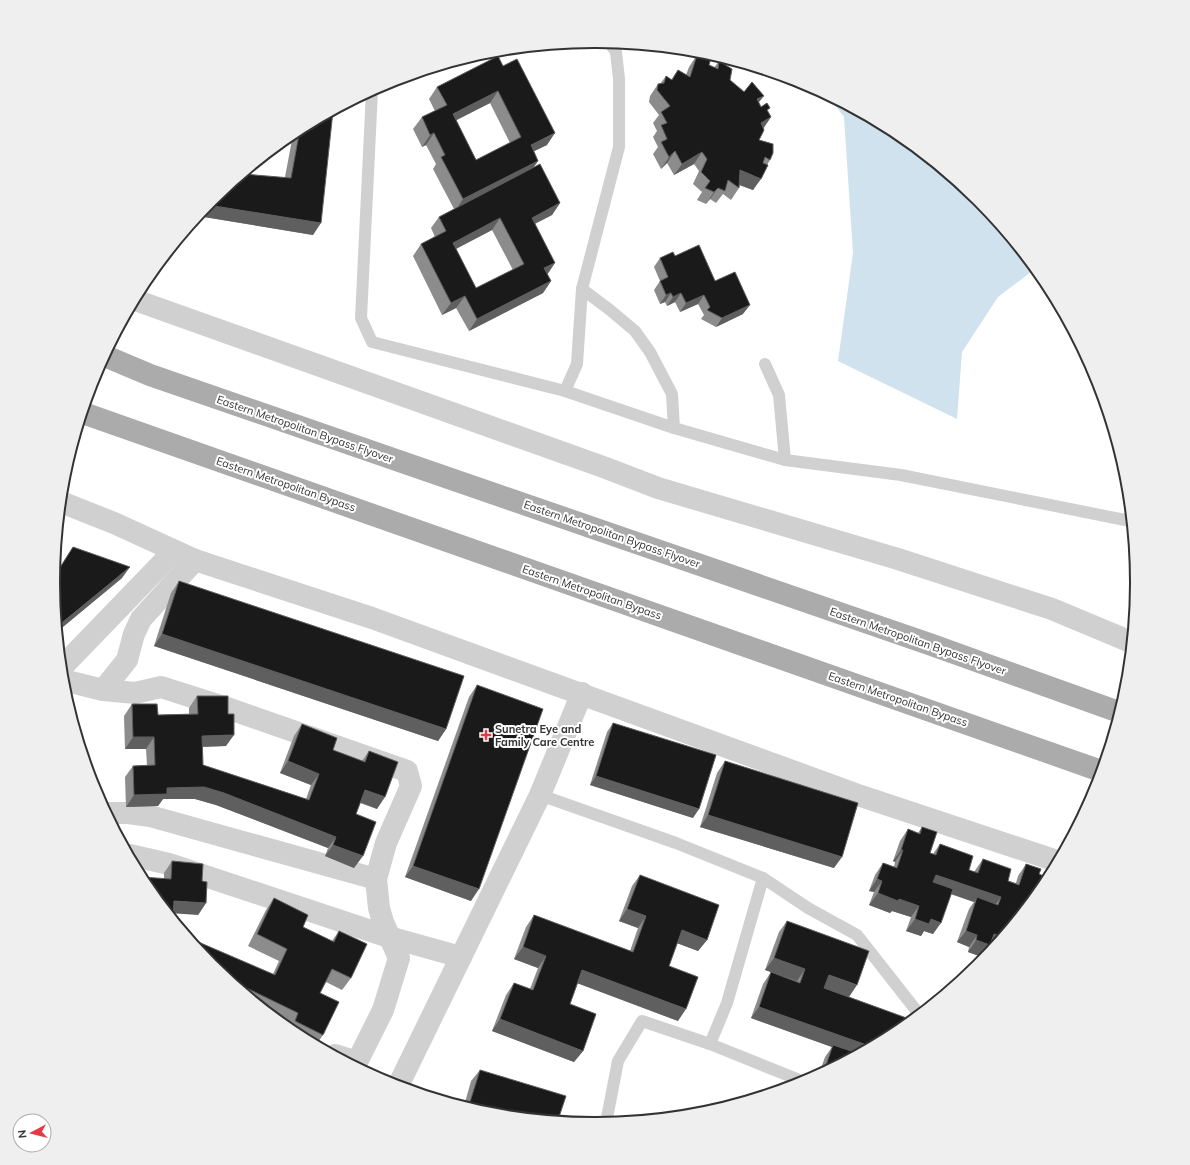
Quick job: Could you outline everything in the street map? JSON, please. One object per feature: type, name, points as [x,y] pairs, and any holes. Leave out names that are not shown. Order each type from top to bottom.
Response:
[{"type":"main road","name":"Eastern Metropolitan Bypass Flyover","points":[[110,358],[150,375],[932,645],[1114,710]]},
{"type":"main road","name":"Eastern Metropolitan Bypass","points":[[88,415],[1096,769]]},
{"type":"street","points":[[141,302],[606,468],[658,488],[898,559],[1052,609],[1126,640]]},
{"type":"street","points":[[67,504],[114,523],[195,560],[372,618],[582,693],[861,796],[1052,859]]},
{"type":"street","points":[[67,662],[174,551]]},
{"type":"street","points":[[103,690],[127,660],[134,634],[141,620],[195,560]]},
{"type":"street","points":[[70,682],[103,690],[135,693],[160,687],[228,708],[407,771],[411,786],[386,843],[376,879],[379,908],[383,922],[399,958],[383,1010],[356,1061]]},
{"type":"street","points":[[401,1080],[540,796],[582,693]]},
{"type":"street","points":[[114,814],[150,816],[376,879]]},
{"type":"street","points":[[136,856],[169,864],[389,937],[461,957]]},
{"type":"lane","points":[[564,391],[577,364],[582,290],[619,147],[619,79],[616,52],[614,49]]},
{"type":"lane","points":[[372,97],[361,318],[372,342],[564,391],[674,428],[785,460],[901,475],[1126,520]]},
{"type":"lane","points":[[582,290],[610,310],[635,331],[650,352],[672,394],[674,428]]},
{"type":"lane","points":[[765,364],[779,396],[785,460]]},
{"type":"lane","points":[[540,796],[676,843],[764,878],[808,908],[857,935],[916,1010]]},
{"type":"lane","points":[[710,1044],[727,1003],[764,878]]},
{"type":"lane","points":[[607,1117],[618,1061],[642,1021],[710,1044],[795,1078]]},
{"type":"water","points":[[835,105],[892,138],[920,158],[973,205],[997,230],[1030,273],[998,297],[962,352],[957,419],[838,361],[853,253],[844,117]]},
{"type":"building","points":[[495,57],[498,57],[503,66],[517,59],[555,133],[531,145],[538,161],[463,199],[441,157],[445,155],[434,133],[430,135],[422,117],[447,105],[437,87]],"holes":[[[498,91],[521,137],[476,160],[453,114]]]},
{"type":"building","points":[[696,58],[710,61],[709,65],[718,69],[719,63],[723,64],[732,69],[730,80],[744,92],[752,82],[764,96],[757,99],[761,107],[767,103],[770,108],[767,110],[771,117],[761,123],[764,130],[759,140],[773,144],[773,153],[770,160],[765,157],[763,163],[768,165],[761,179],[740,170],[739,188],[728,180],[725,191],[718,188],[714,192],[705,188],[710,181],[701,172],[707,159],[702,152],[682,164],[675,151],[669,157],[661,142],[667,139],[661,125],[667,123],[661,112],[670,106],[657,90],[658,84],[664,83],[666,76],[672,80],[678,70],[690,77]]},
{"type":"building","points":[[332,118],[321,223],[216,206],[250,175],[291,178],[298,138]]},
{"type":"building","points":[[540,164],[560,203],[532,218],[555,263],[544,268],[551,281],[477,319],[465,296],[451,303],[421,244],[446,231],[439,217]],"holes":[[[500,218],[524,264],[476,288],[453,243]]]},
{"type":"building","points":[[699,245],[715,281],[735,272],[750,305],[722,318],[707,310],[710,307],[704,295],[686,303],[681,293],[673,297],[671,293],[666,295],[660,281],[668,277],[660,258],[673,252],[675,256]]},
{"type":"building","points":[[73,547],[130,567],[62,622],[60,582],[61,566]]},
{"type":"building","points":[[179,581],[464,676],[446,729],[162,634]]},
{"type":"building","points":[[477,685],[543,709],[479,889],[413,866]]},
{"type":"building","points":[[197,696],[228,696],[228,714],[234,714],[234,735],[202,736],[203,765],[309,800],[319,774],[288,761],[302,724],[337,738],[333,750],[365,762],[369,751],[398,762],[385,797],[365,790],[356,814],[376,822],[363,856],[333,845],[336,837],[224,793],[204,787],[167,788],[167,794],[134,795],[133,766],[155,765],[154,737],[133,737],[132,704],[157,704],[158,715],[198,714]]},
{"type":"building","points":[[613,723],[716,755],[699,809],[596,776]]},
{"type":"building","points":[[725,761],[858,803],[842,857],[708,815]]},
{"type":"building","points":[[922,827],[937,832],[930,853],[936,855],[940,844],[973,856],[969,870],[978,873],[983,859],[1011,869],[1008,881],[1019,885],[1026,864],[1041,869],[1039,874],[1042,875],[1019,908],[997,935],[994,934],[992,941],[988,944],[976,940],[977,935],[966,931],[977,897],[998,905],[1001,897],[936,875],[933,882],[953,889],[941,923],[931,919],[929,924],[915,919],[919,906],[899,899],[898,901],[878,893],[882,881],[877,879],[883,863],[897,868],[908,829],[920,834]]},
{"type":"building","points":[[172,861],[203,864],[202,881],[207,882],[206,903],[174,901],[173,911],[150,878],[171,879]]},
{"type":"building","points":[[640,875],[719,905],[707,940],[682,930],[669,966],[698,977],[686,1009],[582,970],[570,1004],[596,1014],[583,1051],[500,1019],[514,983],[533,990],[546,956],[523,947],[534,915],[633,952],[646,916],[627,909]]},
{"type":"building","points":[[274,898],[308,915],[303,927],[334,942],[339,931],[367,944],[351,978],[332,969],[320,993],[339,1002],[323,1035],[295,1021],[298,1013],[249,989],[201,943],[275,975],[287,949],[257,934]]},
{"type":"building","points":[[787,921],[869,951],[857,985],[829,975],[824,988],[905,1018],[864,1044],[759,1007],[771,972],[800,983],[805,969],[774,958]]},
{"type":"building","points":[[833,1045],[851,1051],[831,1062],[826,1064]]},
{"type":"building","points":[[480,1070],[566,1096],[559,1116],[491,1107],[470,1102]]},
{"type":"place","name":"Sunetra Eye and Family Care Centre","points":[[486,735]]}]
